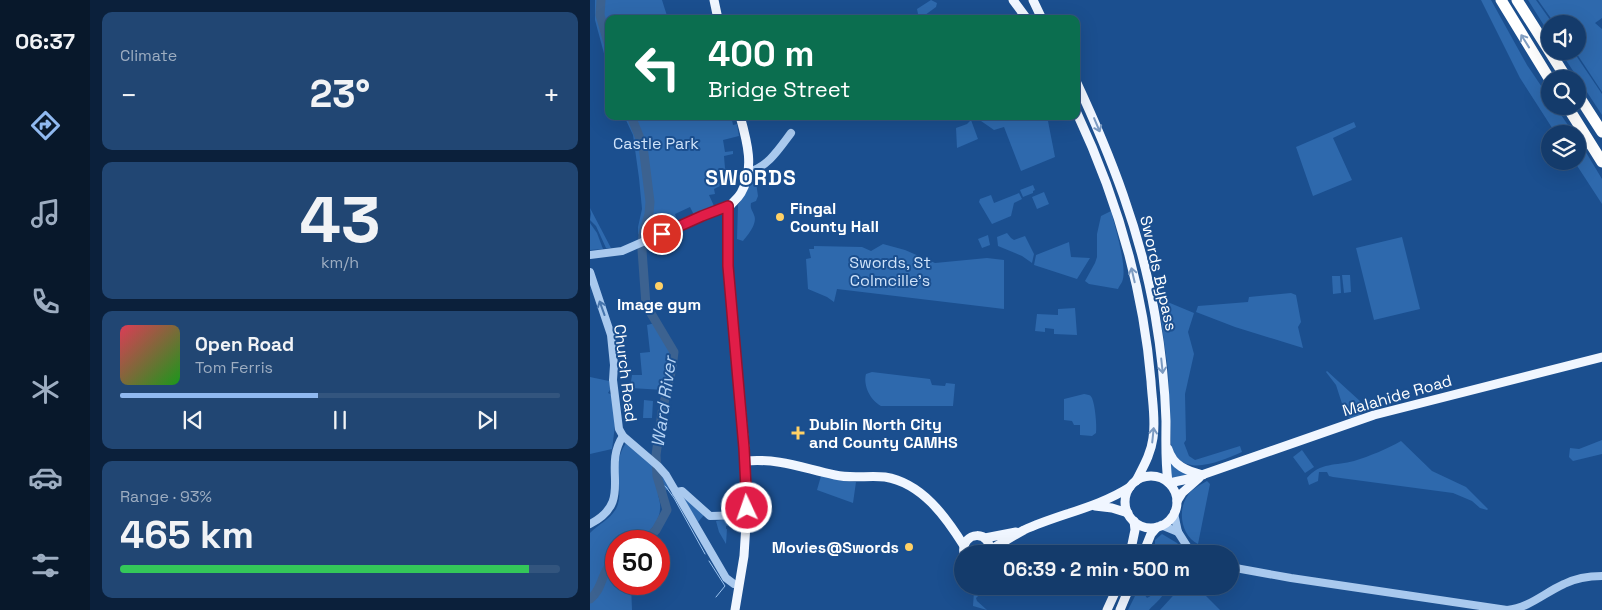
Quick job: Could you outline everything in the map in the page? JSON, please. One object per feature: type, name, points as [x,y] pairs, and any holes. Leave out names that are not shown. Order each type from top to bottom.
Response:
[{"type":"highway","points":[[1501,0],[1544,70]]},
{"type":"highway","points":[[1517,0],[1561,70]]},
{"type":"highway","points":[[1586,107],[1602,132]]},
{"type":"highway","points":[[1573,115],[1602,162]]},
{"type":"main road","points":[[714,0],[717,15]]},
{"type":"main road","points":[[1014,0],[1024,15]]},
{"type":"main road","points":[[1033,0],[1040,15]]},
{"type":"main road","name":"Swords Bypass","points":[[1080,90],[1125,199],[1143,261],[1155,314],[1166,421],[1168,482]]},
{"type":"main road","points":[[735,610],[744,556],[747,515],[745,461],[728,266],[728,206],[741,194],[748,172],[748,149],[741,120]]},
{"type":"main road","name":"Swords Bypass","points":[[1080,120],[1102,172],[1119,220],[1144,321],[1154,416],[1153,438],[1146,461],[1133,484]]},
{"type":"main road","name":"Malahide Road","points":[[1168,482],[1204,475],[1374,415],[1602,357]]},
{"type":"main road","points":[[1166,442],[1170,458],[1177,465],[1204,475]]},
{"type":"main road","points":[[745,461],[776,460],[839,476],[894,479],[923,495],[951,525],[961,545]]},
{"type":"main road","name":"Malahide Road","points":[[1177,501],[1182,493],[1204,475]]},
{"type":"main road","points":[[966,545],[967,540],[971,537],[985,538],[1023,531],[1092,506],[1119,494],[1133,484],[1148,477],[1156,477],[1168,482],[1175,491],[1177,501],[1170,520],[1159,526],[1151,534],[1147,545]]},
{"type":"main road","points":[[1132,545],[1135,530],[1126,500],[1133,484]]},
{"type":"main road","points":[[1092,506],[1112,508],[1148,528],[1159,526]]},
{"type":"main road","points":[[951,525],[965,531],[971,537]]},
{"type":"main road","points":[[1001,545],[1023,531]]},
{"type":"main road","points":[[985,538],[989,545]]},
{"type":"main road","points":[[1107,610],[1114,595]]},
{"type":"main road","points":[[1120,610],[1126,595]]},
{"type":"street","points":[[748,172],[755,170],[768,161],[791,133]]},
{"type":"street","points":[[590,255],[610,254],[638,245],[728,206]]},
{"type":"street","name":"Church Road","points":[[590,272],[611,335],[618,425],[623,436],[655,463],[676,492],[726,578],[739,585]]},
{"type":"street","points":[[590,524],[607,512],[615,499],[615,460],[618,443],[623,436]]},
{"type":"street","points":[[676,492],[682,491],[710,516],[747,515]]},
{"type":"street","points":[[1174,513],[1178,532],[1186,545]]},
{"type":"street","points":[[1159,526],[1178,532]]},
{"type":"street","points":[[1239,569],[1275,576],[1488,608],[1514,609],[1528,604],[1572,580],[1602,576]]},
{"type":"green space","points":[[595,0],[662,0],[667,15],[605,15],[605,57],[595,20]]},
{"type":"green space","points":[[931,0],[937,3],[936,7],[925,15],[918,15],[917,9]]},
{"type":"green space","points":[[1481,0],[1491,0],[1527,65],[1541,86],[1541,111],[1520,78]]},
{"type":"green space","points":[[1528,0],[1536,0],[1547,15],[1541,15],[1541,21]]},
{"type":"green space","points":[[1538,0],[1602,0],[1602,18],[1595,23],[1602,29],[1602,92],[1581,60],[1586,60],[1586,15],[1549,15]]},
{"type":"green space","points":[[1566,60],[1579,60],[1586,70],[1572,70]]},
{"type":"green space","points":[[1586,70],[1602,94],[1602,115],[1586,91]]},
{"type":"green space","points":[[1544,115],[1561,115],[1568,125],[1550,125]]},
{"type":"green space","name":"Castle Park","points":[[626,120],[732,120],[733,125],[737,124],[739,136],[723,140],[725,152],[733,151],[733,154],[724,156],[725,168],[730,168],[731,173],[728,174],[729,183],[714,189],[715,194],[709,195],[714,206],[694,215],[690,207],[675,214],[677,220],[642,236],[638,234],[642,209],[633,135]]},
{"type":"green space","points":[[971,120],[978,139],[957,148],[956,128],[967,124]]},
{"type":"green space","points":[[1048,120],[1055,157],[1021,171],[1004,127],[994,130],[981,121]]},
{"type":"green space","points":[[1354,122],[1356,127],[1333,138],[1352,180],[1313,196],[1296,147]]},
{"type":"green space","points":[[1586,152],[1602,179],[1602,204],[1580,170],[1586,170]]},
{"type":"green space","points":[[756,182],[758,196],[756,201],[751,203],[755,222],[743,241],[737,239],[738,205],[751,183]]},
{"type":"green space","points":[[1033,185],[1035,190],[1033,193],[1023,197],[1020,190]]},
{"type":"green space","points":[[1044,192],[1049,204],[1037,209],[1032,197]]},
{"type":"green space","points":[[1019,193],[1022,199],[1014,203],[1011,216],[992,224],[979,202],[980,199],[991,195],[994,203]]},
{"type":"green space","points":[[590,208],[611,248],[606,248],[596,226],[590,220]]},
{"type":"green space","points":[[1111,211],[1123,268],[1122,282],[1118,289],[1089,284],[1085,281],[1097,257],[1097,234],[1101,216]]},
{"type":"green space","points":[[590,223],[597,233],[603,249],[590,250]]},
{"type":"green space","points":[[1007,233],[1014,240],[1025,236],[1034,254],[1032,263],[1022,256],[998,246],[997,237]]},
{"type":"green space","points":[[988,235],[990,245],[982,248],[978,239]]},
{"type":"green space","points":[[1402,237],[1420,309],[1374,320],[1356,248]]},
{"type":"green space","points":[[1069,242],[1071,257],[1090,258],[1077,279],[1034,265],[1036,255]]},
{"type":"green space","name":"Swords, St Colmcille's","points":[[883,244],[905,250],[935,263],[987,258],[1004,260],[1004,309],[837,289],[834,302],[808,289],[806,259],[811,258],[809,249],[814,249],[814,246],[862,247],[871,251]]},
{"type":"green space","points":[[1342,275],[1350,275],[1351,292],[1344,293]]},
{"type":"green space","points":[[1332,276],[1340,276],[1341,293],[1333,294]]},
{"type":"green space","points":[[1291,293],[1296,295],[1301,322],[1298,327],[1303,348],[1235,327],[1196,312],[1198,306],[1248,302],[1249,297]]},
{"type":"green space","points":[[1158,298],[1194,313],[1188,332],[1194,354],[1185,394],[1186,440],[1184,443],[1189,456],[1195,460],[1240,446],[1242,452],[1222,460],[1201,465],[1191,465],[1183,462],[1176,455],[1171,444],[1168,370]]},
{"type":"green space","points":[[1075,308],[1077,335],[1054,334],[1054,329],[1045,328],[1045,332],[1035,331],[1037,314],[1058,315],[1058,309]]},
{"type":"green space","points":[[655,323],[670,355],[664,390],[630,388],[632,375],[642,375],[640,353],[650,352],[647,325]]},
{"type":"green space","points":[[1327,371],[1361,402],[1363,409],[1360,416],[1352,419],[1346,416],[1336,385]]},
{"type":"green space","points":[[872,372],[930,379],[932,385],[945,386],[946,383],[955,384],[953,406],[881,406],[871,396],[867,387],[866,374]]},
{"type":"green space","points":[[590,377],[609,381],[611,388],[608,393],[612,395],[615,426],[612,449],[590,454]]},
{"type":"green space","points":[[1084,394],[1092,398],[1096,415],[1096,433],[1092,436],[1080,435],[1080,425],[1074,425],[1072,421],[1064,420],[1064,399]]},
{"type":"green space","points":[[644,400],[653,401],[652,418],[643,418]]},
{"type":"green space","points":[[1602,440],[1602,454],[1573,461],[1569,457],[1570,448],[1579,449]]},
{"type":"green space","points":[[1401,441],[1432,471],[1466,487],[1488,509],[1480,508],[1472,501],[1453,493],[1333,477],[1329,476],[1327,472],[1319,472],[1318,481],[1309,485],[1307,478],[1317,469],[1360,459]]},
{"type":"green space","points":[[626,443],[657,468],[670,488],[658,495],[660,502],[659,515],[650,530],[605,530],[605,595],[631,595],[632,610],[590,610],[590,533],[616,509],[619,501],[618,470],[621,452]]},
{"type":"green space","points":[[1302,450],[1314,467],[1305,473],[1293,457]]},
{"type":"green space","points":[[1171,462],[1192,474],[1175,478],[1171,477],[1169,463]]},
{"type":"green space","points":[[821,476],[856,482],[853,503],[817,490]]},
{"type":"green space","points":[[1207,481],[1210,484],[1198,544],[1192,540],[1184,529],[1183,508],[1190,493]]},
{"type":"green space","points":[[682,496],[704,515],[698,522]]},
{"type":"green space","points":[[732,518],[732,525],[726,526],[726,544],[719,532],[716,521]]},
{"type":"green space","points":[[1162,534],[1179,545],[1155,545],[1155,540]]},
{"type":"green space","points":[[974,595],[979,595],[976,598],[977,601],[987,610],[973,606]]},
{"type":"green space","points":[[1136,595],[1145,595],[1147,598],[1152,595],[1162,595],[1149,610],[1128,610]]},
{"type":"green space","points":[[1174,595],[1205,595],[1220,610],[1160,610]]},
{"type":"waterway","name":"Ward River","points":[[601,0],[600,15],[605,32]]},
{"type":"waterway","name":"Ward River","points":[[633,120],[643,146],[650,202],[649,214],[643,234],[642,250],[646,305],[674,352],[656,455],[657,476],[667,510],[656,530]]},
{"type":"waterway","points":[[660,483],[666,487],[674,498],[705,554]]},
{"type":"waterway","points":[[709,561],[725,586],[716,597]]},
{"type":"waterway","name":"Ward River","points":[[590,599],[598,589],[605,573]]},
{"type":"place","name":"Fingal County Hall","points":[[780,217]]},
{"type":"place","name":"Image gym","points":[[659,286]]},
{"type":"place","name":"Dublin North City and County CAMHS","points":[[798,433]]},
{"type":"place","name":"Movies@Swords","points":[[909,547]]},
{"type":"district","name":"SWORDS","points":[[751,178]]},
{"type":"route","points":[[662,234],[728,206],[728,266],[744,448],[747,508]]}]
